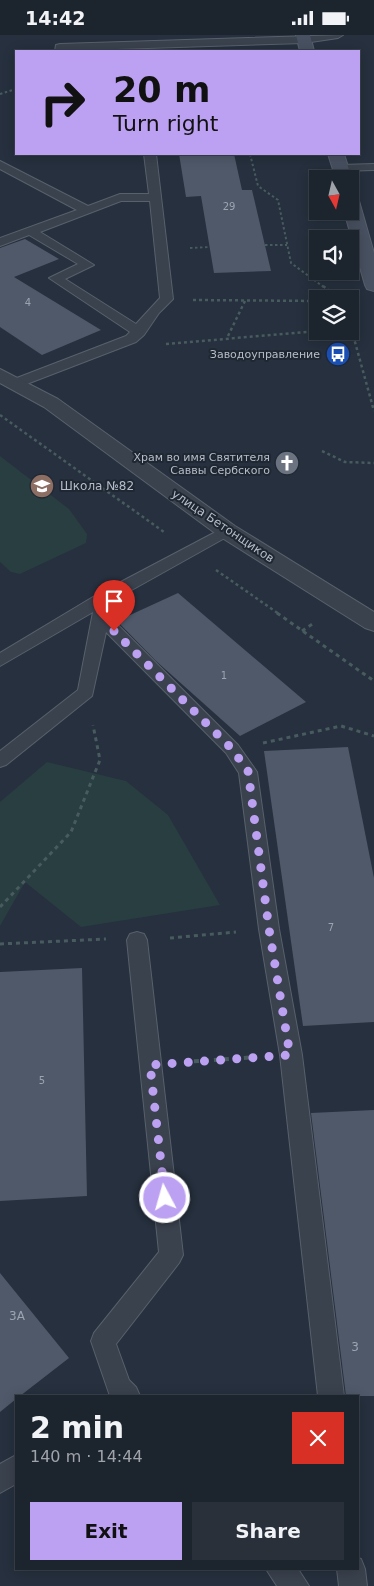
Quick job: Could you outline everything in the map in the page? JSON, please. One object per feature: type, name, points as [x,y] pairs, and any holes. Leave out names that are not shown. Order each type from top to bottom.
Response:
[{"type":"main road","points":[[355,220],[374,285]]},
{"type":"street","name":"улица Бетонщиков","points":[[7,379],[51,403],[227,531],[374,623]]},
{"type":"lane","points":[[60,50],[60,47],[305,42],[338,35]]},
{"type":"lane","points":[[7,379],[122,342],[138,332],[154,310],[167,299],[150,155]]},
{"type":"lane","points":[[0,164],[87,210]]},
{"type":"lane","points":[[340,167],[374,167]]},
{"type":"lane","points":[[0,242],[120,198],[155,197]]},
{"type":"lane","points":[[30,231],[88,265],[55,278],[138,332]]},
{"type":"lane","points":[[0,660],[104,598],[227,531]]},
{"type":"lane","points":[[0,761],[86,692],[102,618],[104,598]]},
{"type":"lane","points":[[102,618],[232,749],[248,771],[269,929],[290,1055],[331,1395]]},
{"type":"lane","points":[[118,1393],[103,1341],[171,1255],[136,940]]},
{"type":"lane","points":[[0,1480],[15,1469]]},
{"type":"lane","points":[[281,1570],[295,1586]]},
{"type":"lane","points":[[351,1570],[353,1586]]},
{"type":"path","points":[[0,94],[15,89]]},
{"type":"path","points":[[250,155],[258,186],[278,200],[291,263],[328,290]]},
{"type":"path","points":[[265,245],[287,245]]},
{"type":"path","points":[[167,299],[309,301]]},
{"type":"path","points":[[228,337],[245,301]]},
{"type":"path","points":[[165,345],[228,337],[309,332]]},
{"type":"path","points":[[354,340],[374,411]]},
{"type":"path","points":[[322,451],[345,462],[374,463]]},
{"type":"path","points":[[0,907],[71,832],[100,760],[86,692]]},
{"type":"path","points":[[232,749],[340,726],[374,736]]},
{"type":"path","points":[[150,1065],[290,1055]]},
{"type":"green space","points":[[0,456],[69,509],[87,534],[86,543],[20,574],[11,572],[0,562]]},
{"type":"green space","points":[[47,762],[126,781],[168,815],[220,905],[81,927],[25,882],[0,926],[0,802]]},
{"type":"building","points":[[179,155],[234,155],[242,190],[252,190],[271,271],[214,273],[201,196],[186,197]]},
{"type":"building","points":[[25,239],[59,259],[14,277],[101,330],[42,355],[0,327],[0,248]]},
{"type":"building","points":[[178,593],[306,702],[240,736],[156,661],[117,621]]},
{"type":"building","points":[[348,747],[374,878],[374,1022],[303,1026],[264,751]]},
{"type":"building","points":[[82,968],[87,1196],[0,1201],[0,972]]},
{"type":"building","points":[[374,1110],[374,1396],[346,1395],[311,1113]]},
{"type":"building","points":[[0,1273],[69,1358],[21,1395],[15,1395],[15,1400],[0,1412]]},
{"type":"place","name":"Заводоуправление","points":[[338,354]]},
{"type":"place","name":"Храм во имя Святителя Саввы Сербского","points":[[287,463]]},
{"type":"place","name":"Школа №82","points":[[42,486]]},
{"type":"route","points":[[114,631],[232,749],[248,771],[269,929],[290,1055],[150,1065],[165,1198]]}]
